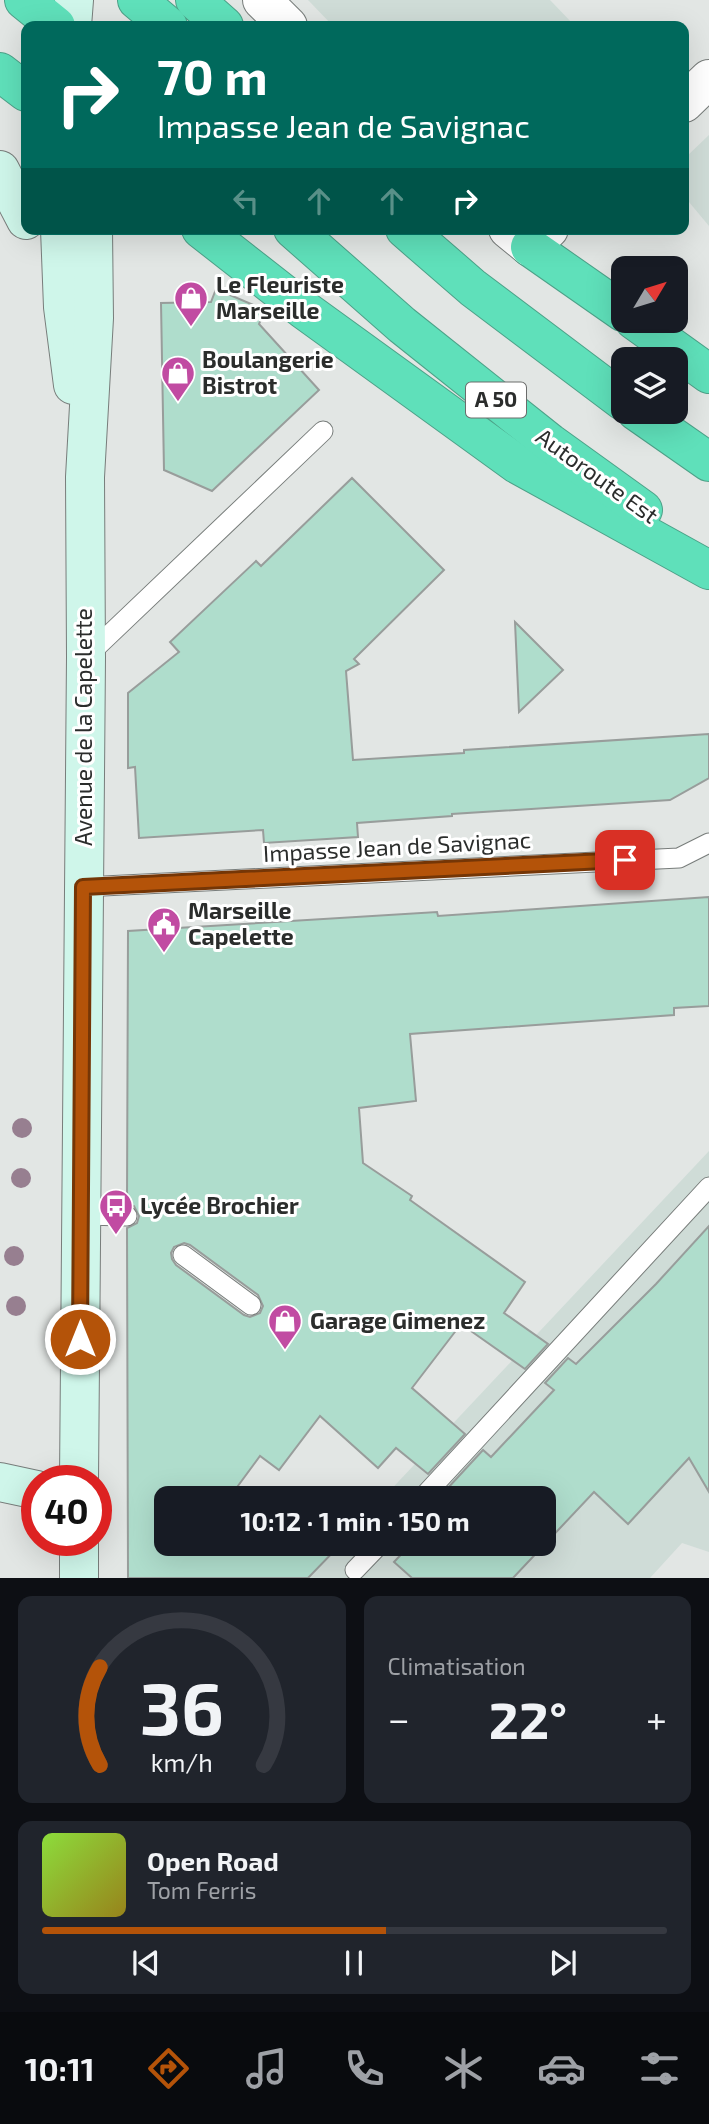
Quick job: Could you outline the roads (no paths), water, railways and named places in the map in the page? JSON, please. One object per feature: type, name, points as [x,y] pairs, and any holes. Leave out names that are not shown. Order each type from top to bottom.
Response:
[{"type":"highway","points":[[24,0],[50,21]]},
{"type":"highway","points":[[137,0],[161,21]]},
{"type":"highway","points":[[195,0],[218,21]]},
{"type":"highway","points":[[0,72],[21,88]]},
{"type":"highway","points":[[209,235],[303,309],[517,464],[709,570]]},
{"type":"highway","name":"Autoroute Est","points":[[300,235],[402,325],[550,443],[709,558]]},
{"type":"highway","points":[[412,235],[473,288],[611,392]]},
{"type":"highway","points":[[450,235],[611,384]]},
{"type":"highway","points":[[529,235],[611,302]]},
{"type":"highway","points":[[652,333],[709,374]]},
{"type":"highway","points":[[655,424],[709,462]]},
{"type":"street","points":[[73,21],[75,0]]},
{"type":"street","points":[[75,0],[78,21]]},
{"type":"street","points":[[262,0],[283,21]]},
{"type":"street","points":[[689,98],[709,79]]},
{"type":"street","points":[[0,156],[21,168]]},
{"type":"street","points":[[0,170],[21,210]]},
{"type":"street","points":[[33,235],[63,307]]},
{"type":"street","name":"Avenue de la Capelette","points":[[60,235],[63,307],[85,477]]},
{"type":"street","name":"Avenue de la Capelette","points":[[79,1465],[85,477],[94,318],[93,235]]},
{"type":"street","points":[[0,1482],[21,1487]]},
{"type":"street","points":[[79,1556],[79,1578]]},
{"type":"lane","points":[[86,657],[323,431]]},
{"type":"lane","name":"Impasse Jean de Savignac","points":[[83,887],[679,858],[709,843]]},
{"type":"lane","points":[[433,1486],[709,1187]]},
{"type":"lane","points":[[80,1215],[127,1216]]},
{"type":"lane","points":[[183,1255],[251,1305]]},
{"type":"lane","points":[[355,1570],[368,1556]]},
{"type":"place","name":"Le Fleuriste Marseille","points":[[191,328]]},
{"type":"place","name":"Boulangerie Bistrot","points":[[178,403]]},
{"type":"place","name":"Marseille Capelette","points":[[164,954]]},
{"type":"place","name":"Lycée Brochier","points":[[116,1236]]},
{"type":"place","name":"Garage Gimenez","points":[[285,1351]]}]
